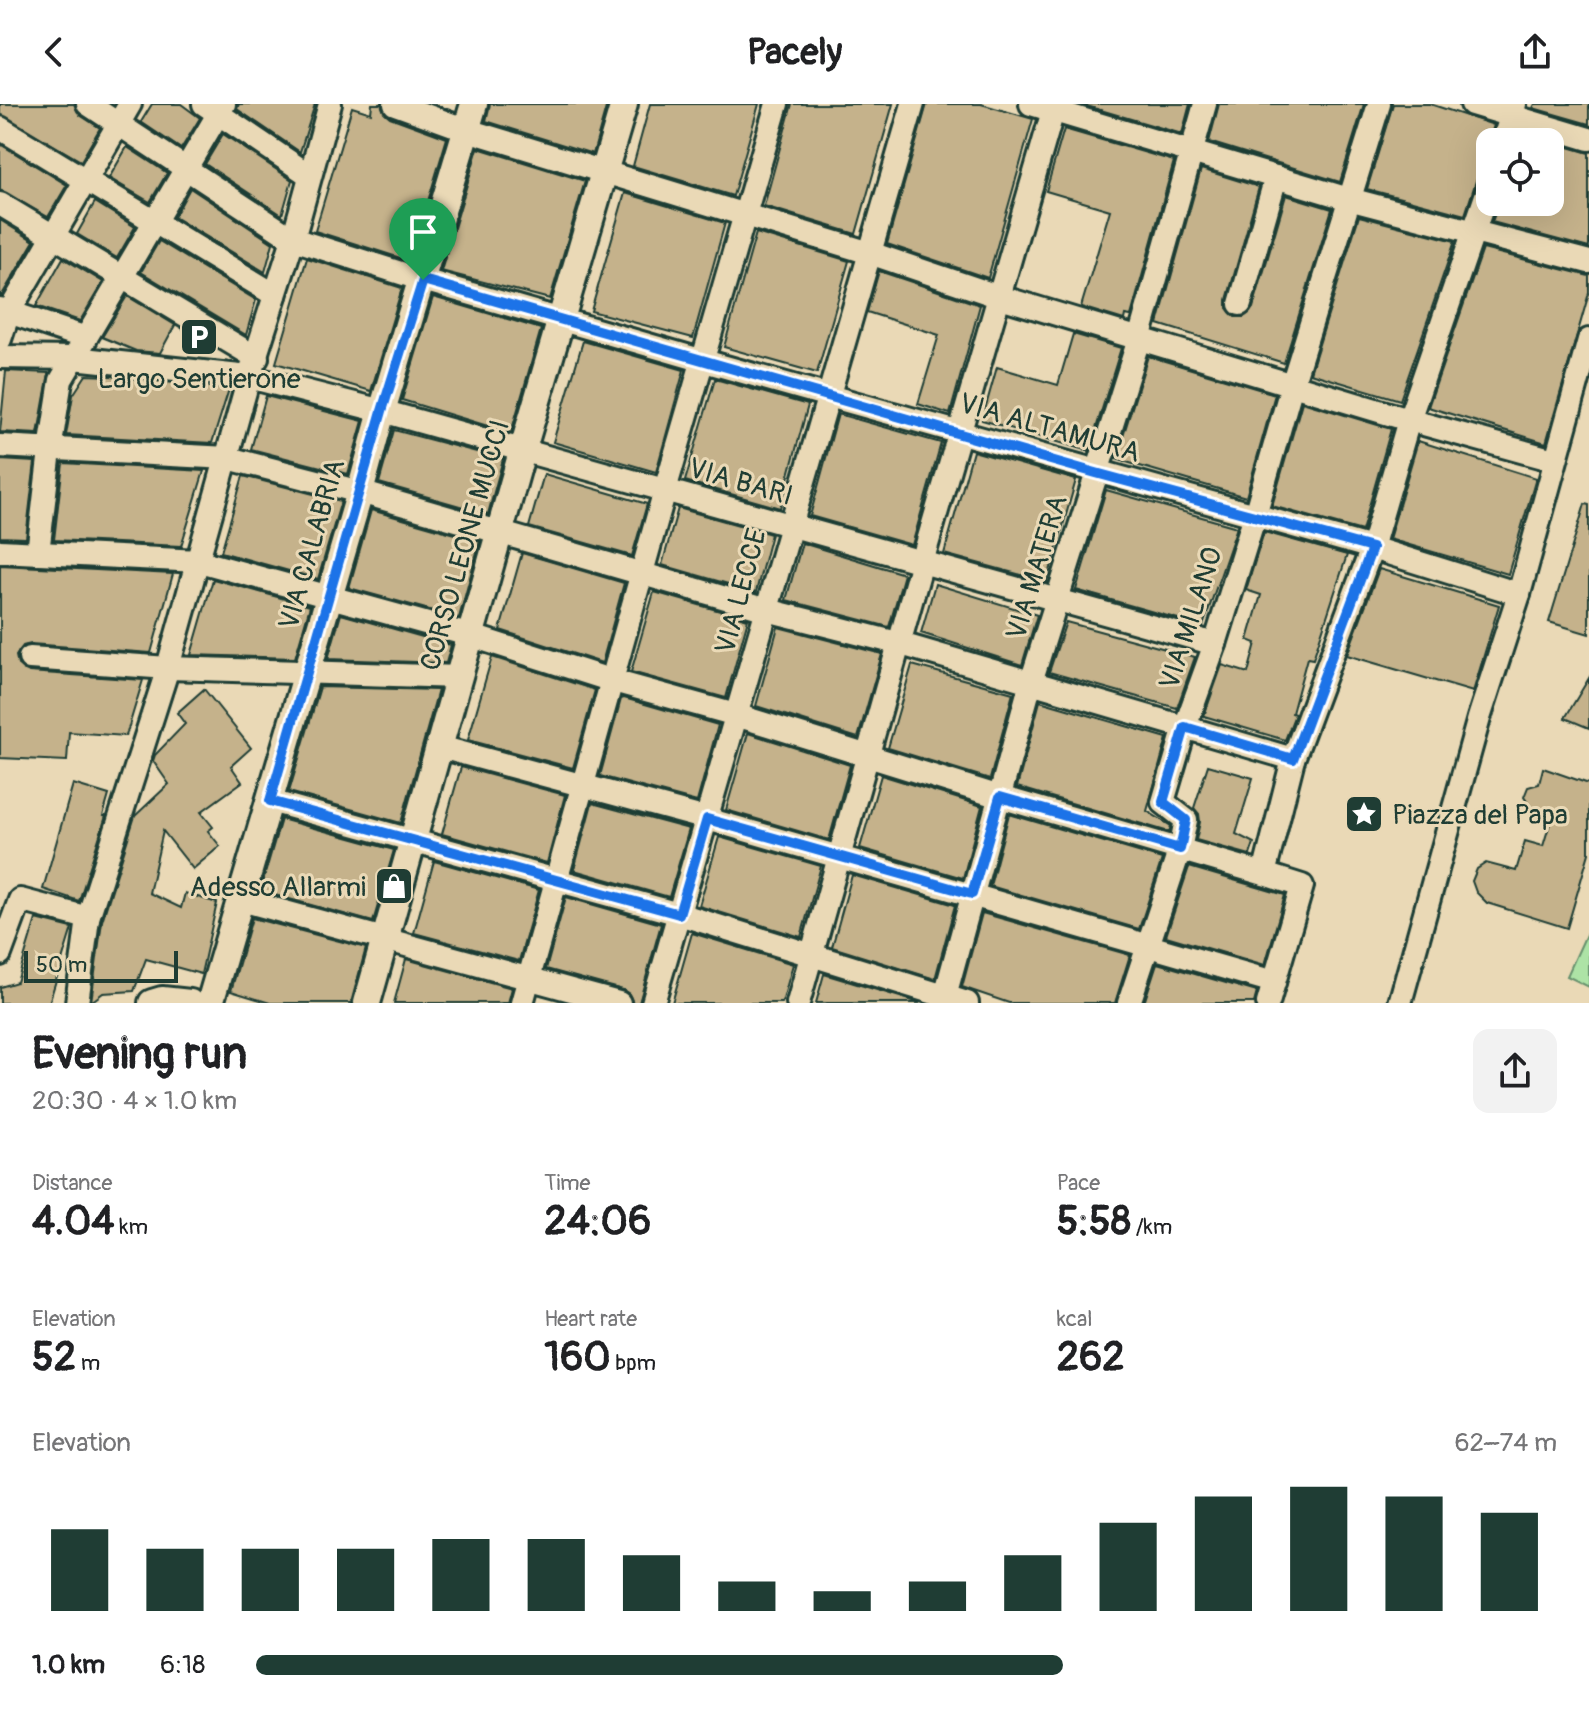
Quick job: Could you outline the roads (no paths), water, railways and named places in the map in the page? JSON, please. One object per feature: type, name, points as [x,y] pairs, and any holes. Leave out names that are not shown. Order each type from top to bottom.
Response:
[{"type":"street","name":"VIA ALTAMURA","points":[[88,104],[125,113],[186,167],[293,239],[704,361],[1372,548],[1519,594]]},
{"type":"street","points":[[77,1003],[88,918],[168,668],[330,104]]},
{"type":"street","points":[[395,104],[467,130],[870,253],[1000,297],[1409,420],[1554,460]]},
{"type":"street","name":"VIA CALABRIA","points":[[210,1003],[474,104]]},
{"type":"street","name":"CORSO LEONE MUCCI","points":[[367,1003],[522,452],[624,104]]},
{"type":"street","points":[[522,1003],[665,490],[777,104]]},
{"type":"street","name":"VIA LECCE","points":[[653,1003],[913,104]]},
{"type":"street","points":[[1031,104],[1054,107],[1349,199],[1589,262]]},
{"type":"street","name":"VIA MATERA","points":[[944,1000],[1031,682],[1139,339],[1205,104]]},
{"type":"street","name":"VIA MILANO","points":[[1129,1003],[1180,849],[1186,820],[1163,802],[1255,515],[1379,104]]},
{"type":"street","points":[[1472,104],[1513,110],[1589,139]]},
{"type":"street","points":[[38,553],[61,380],[186,167],[215,107],[309,175]]},
{"type":"street","points":[[798,1003],[1054,107]]},
{"type":"street","points":[[0,339],[5,311],[54,235],[125,113]]},
{"type":"street","points":[[0,128],[275,295]]},
{"type":"street","points":[[1240,304],[1276,177]]},
{"type":"street","points":[[0,204],[122,276],[253,368]]},
{"type":"street","points":[[1264,874],[1293,759],[1372,548],[1409,420],[1480,216]]},
{"type":"street","points":[[5,311],[86,338]]},
{"type":"street","points":[[1400,1003],[1589,340]]},
{"type":"street","points":[[0,357],[253,368]]},
{"type":"street","name":"VIA BARI","points":[[253,368],[382,411],[522,452],[1215,644]]},
{"type":"street","points":[[0,446],[228,458],[360,492],[767,610],[901,644],[1293,759]]},
{"type":"street","points":[[0,551],[199,561],[472,636],[613,681],[736,715],[1302,886],[1271,993],[1148,946],[707,819],[440,747]]},
{"type":"street","points":[[30,658],[168,668],[460,677]]},
{"type":"street","points":[[270,801],[679,914],[812,953],[944,1000],[967,1003]]},
{"type":"street","points":[[0,954],[20,900],[88,918]]},
{"type":"street","points":[[241,900],[619,1003]]},
{"type":"street","points":[[152,1003],[162,1000],[190,1003]]},
{"type":"place","name":"Largo Sentierone","points":[[199,337]]},
{"type":"place","name":"Piazza del Papa","points":[[1364,814]]},
{"type":"place","name":"Adesso Allarmi","points":[[394,886]]}]
